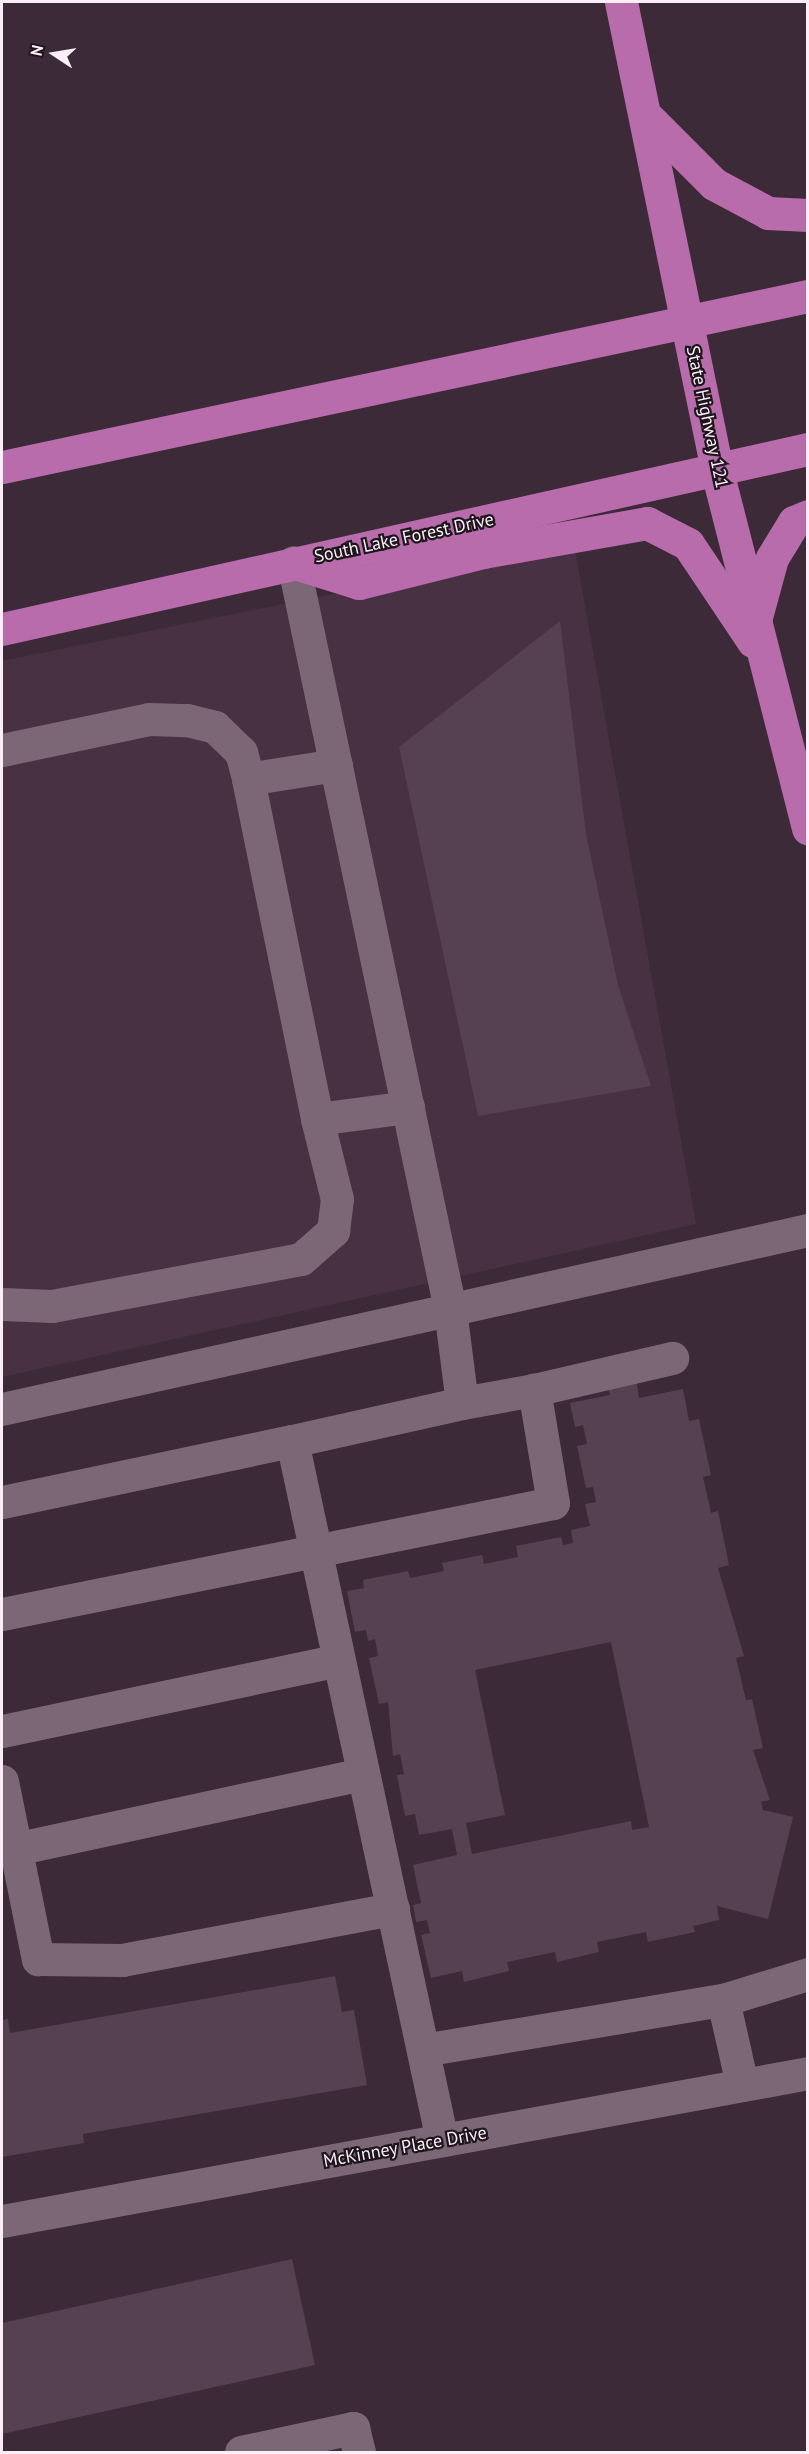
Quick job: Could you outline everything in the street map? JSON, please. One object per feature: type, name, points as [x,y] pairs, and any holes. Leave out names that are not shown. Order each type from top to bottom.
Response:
[{"type":"main road","name":"State Highway 121","points":[[621,2],[717,471],[756,618],[807,829]]},
{"type":"main road","points":[[646,116],[714,184],[768,213],[807,215]]},
{"type":"main road","points":[[2,467],[807,296]]},
{"type":"main road","name":"South Lake Forest Drive","points":[[2,629],[293,562],[717,471],[807,449]]},
{"type":"main road","points":[[756,618],[772,558],[794,522],[807,516]]},
{"type":"main road","points":[[293,562],[359,583],[483,552],[647,523],[688,544],[767,662]]},
{"type":"street","points":[[293,562],[450,1309],[462,1403]]},
{"type":"street","points":[[2,750],[149,719],[187,720],[215,727],[241,752],[317,1119],[337,1199],[333,1231],[301,1259],[52,1306],[2,1304]]},
{"type":"street","points":[[248,779],[336,765]]},
{"type":"street","points":[[317,1119],[408,1107]]},
{"type":"street","points":[[2,1409],[807,1230]]},
{"type":"street","points":[[2,1502],[462,1403],[534,1390],[672,1358]]},
{"type":"street","points":[[2,1614],[553,1503],[534,1390]]},
{"type":"street","points":[[292,1441],[442,2140]]},
{"type":"street","points":[[2,1731],[339,1660]]},
{"type":"street","points":[[15,1849],[363,1774]]},
{"type":"street","points":[[2,1781],[38,1959],[122,1960],[393,1909]]},
{"type":"street","points":[[423,2050],[723,2000],[807,1974]]},
{"type":"street","points":[[723,2000],[742,2084]]},
{"type":"street","name":"McKinney Place Drive","points":[[2,2221],[807,2073]]},
{"type":"street","points":[[241,2452],[353,2428],[359,2452]]},
{"type":"shaded area","points":[[574,545],[696,1224],[2,1377],[2,661]]},
{"type":"building","points":[[560,621],[586,834],[618,985],[651,1086],[478,1116],[399,747]]},
{"type":"building","points":[[636,1378],[639,1398],[683,1389],[689,1421],[699,1419],[711,1475],[703,1477],[711,1513],[718,1511],[729,1565],[718,1568],[744,1656],[736,1658],[746,1700],[752,1699],[763,1748],[753,1750],[770,1800],[761,1802],[763,1810],[793,1817],[768,1919],[717,1906],[719,1920],[693,1926],[695,1932],[648,1942],[646,1932],[597,1942],[599,1952],[557,1962],[555,1952],[507,1962],[509,1971],[464,1982],[462,1971],[431,1978],[421,1935],[430,1933],[427,1920],[416,1922],[413,1905],[421,1903],[413,1865],[457,1855],[452,1829],[419,1835],[415,1814],[405,1816],[397,1775],[404,1774],[400,1754],[393,1756],[388,1702],[379,1704],[369,1658],[378,1656],[375,1639],[368,1641],[366,1630],[355,1632],[347,1591],[364,1588],[363,1580],[408,1571],[410,1578],[444,1571],[442,1563],[482,1555],[484,1564],[518,1557],[516,1546],[561,1537],[563,1545],[573,1543],[571,1530],[590,1526],[585,1504],[596,1502],[593,1487],[586,1488],[577,1446],[587,1444],[583,1425],[575,1427],[570,1403],[610,1395],[607,1384]],"holes":[[[611,1642],[649,1827],[632,1830],[631,1821],[472,1854],[466,1823],[505,1815],[475,1670]]]},
{"type":"building","points":[[335,1976],[342,2012],[354,2010],[367,2085],[83,2134],[84,2143],[2,2157],[2,2020],[8,2019],[10,2033]]},
{"type":"building","points":[[292,2259],[315,2365],[2,2434],[2,2323]]}]
